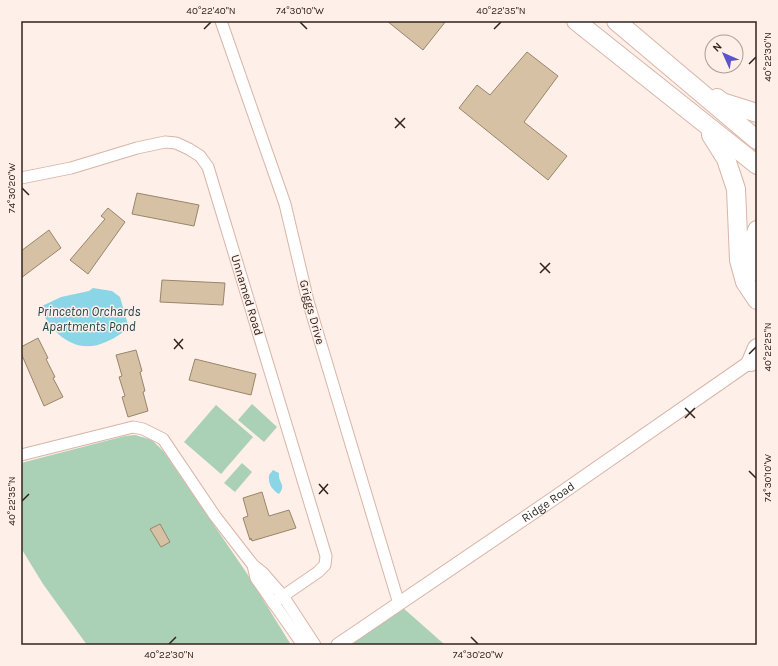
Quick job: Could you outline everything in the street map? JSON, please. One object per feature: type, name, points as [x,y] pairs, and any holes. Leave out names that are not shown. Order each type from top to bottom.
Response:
[{"type":"highway","points":[[576,21],[757,165]]},
{"type":"highway","points":[[616,21],[757,140]]},
{"type":"highway","points":[[683,76],[722,102],[757,113]]},
{"type":"highway","points":[[704,124],[726,159],[736,189],[739,260],[745,282],[757,300]]},
{"type":"highway","points":[[757,230],[750,251],[751,270],[757,283]]},
{"type":"street","name":"Griggs Drive","points":[[221,21],[222,28],[249,98],[285,204],[308,301],[399,604]]},
{"type":"street","name":"Unnamed Road","points":[[21,178],[71,168],[137,148],[165,142],[189,149],[200,156],[208,167],[326,556],[325,565],[318,572],[278,600]]},
{"type":"street","name":"Ridge Road","points":[[338,645],[755,356]]},
{"type":"street","points":[[21,455],[133,427],[156,434],[163,439],[215,516],[253,564],[263,572],[303,645]]},
{"type":"street","points":[[278,600],[315,645]]},
{"type":"green space","points":[[252,404],[277,427],[264,442],[238,420]]},
{"type":"green space","points":[[216,405],[253,437],[221,474],[184,442]]},
{"type":"green space","points":[[135,435],[152,440],[164,452],[248,575],[291,645],[87,645],[43,584],[21,548],[21,463],[125,436]]},
{"type":"green space","points":[[242,463],[252,472],[235,492],[224,483]]},
{"type":"green space","points":[[402,607],[445,645],[346,645]]},
{"type":"water","name":"Princeton Orchards Apartments Pond","points":[[93,288],[112,291],[120,297],[129,328],[108,341],[97,345],[86,346],[66,340],[51,326],[40,307],[61,297],[89,291]]},
{"type":"water","points":[[273,470],[279,473],[282,488],[279,494],[272,489],[269,481],[269,475]]},
{"type":"building","points":[[387,21],[446,21],[423,50]]},
{"type":"building","points":[[527,52],[558,76],[524,122],[567,156],[548,180],[459,108],[477,85],[490,95]]},
{"type":"building","points":[[137,193],[199,205],[194,226],[132,214]]},
{"type":"building","points":[[108,208],[125,222],[88,274],[70,260],[105,219],[101,216]]},
{"type":"building","points":[[49,230],[61,248],[21,278],[21,251]]},
{"type":"building","points":[[162,280],[225,283],[223,305],[160,302]]},
{"type":"building","points":[[38,338],[48,358],[46,359],[55,377],[53,378],[63,397],[44,406],[21,353],[21,347]]},
{"type":"building","points":[[136,350],[142,371],[140,372],[145,391],[143,392],[148,411],[128,417],[122,397],[125,396],[119,377],[122,376],[116,355]]},
{"type":"building","points":[[195,359],[256,374],[251,395],[189,380]]},
{"type":"building","points":[[262,492],[269,516],[289,510],[296,528],[252,541],[251,538],[250,540],[243,518],[248,516],[243,498]]},
{"type":"building","points":[[160,524],[170,542],[161,547],[150,529]]}]
